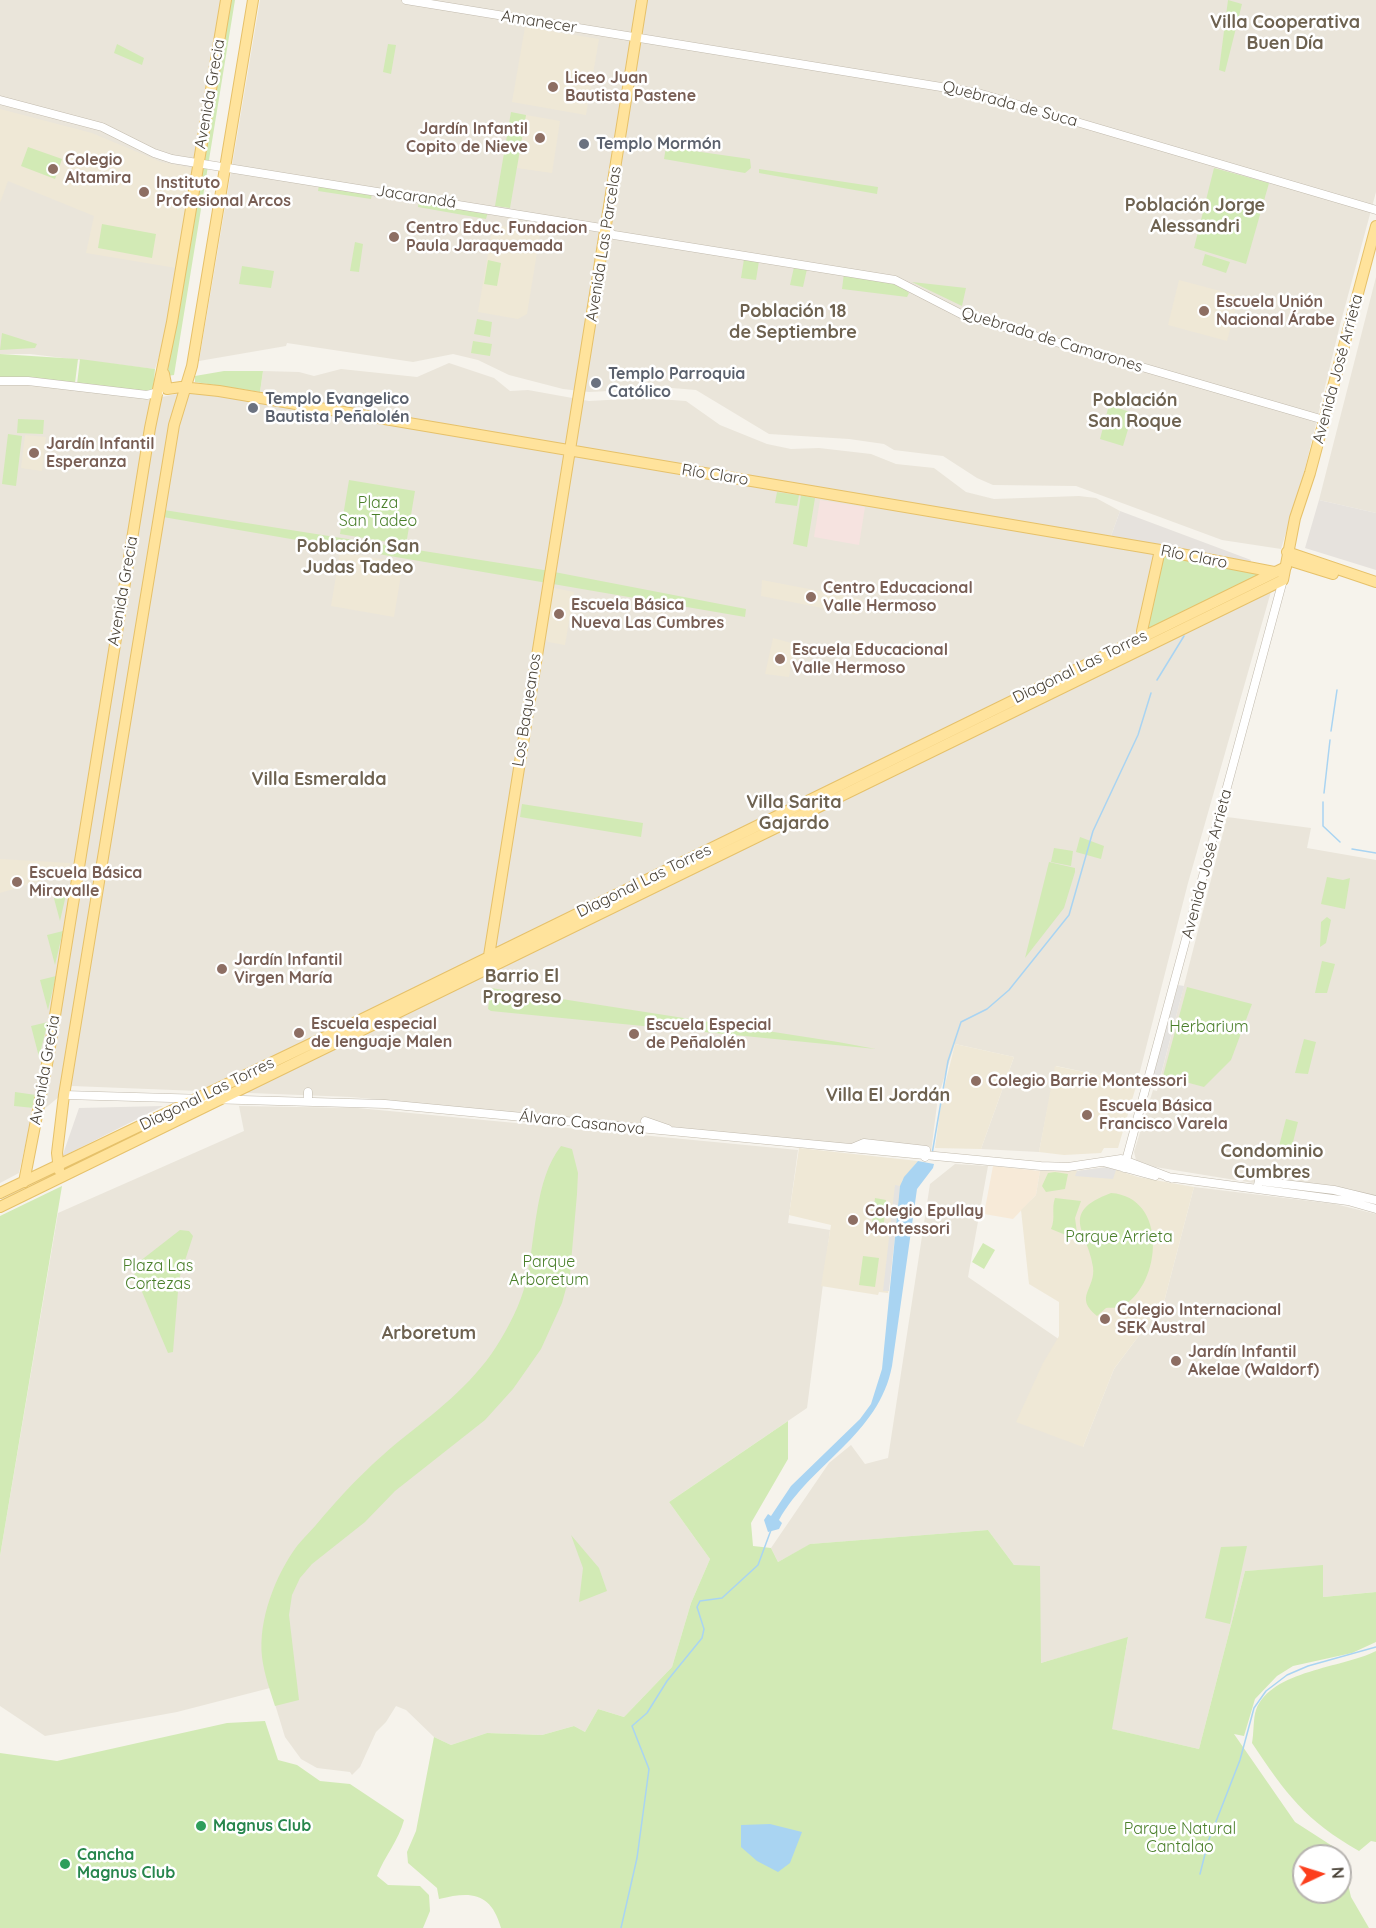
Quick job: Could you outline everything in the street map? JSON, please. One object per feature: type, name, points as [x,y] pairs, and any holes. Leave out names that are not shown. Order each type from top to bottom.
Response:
[{"type":"main road","name":"Avenida Grecia","points":[[24,1182],[48,1059],[226,0]]},
{"type":"main road","name":"Avenida Grecia","points":[[61,1179],[57,1153],[64,1095],[174,425],[187,387],[253,0]]},
{"type":"main road","name":"Avenida Las Parcelas","points":[[569,452],[642,0]]},
{"type":"main road","name":"Avenida José Arrieta","points":[[1289,558],[1303,490],[1309,477],[1376,226]]},
{"type":"main road","name":"Río Claro","points":[[162,391],[187,387],[1160,550],[1279,576]]},
{"type":"main road","name":"Los Baqueanos","points":[[488,969],[569,452]]},
{"type":"main road","points":[[1152,644],[1142,636],[1160,550]]},
{"type":"main road","name":"Diagonal Las Torres","points":[[0,1207],[1152,644],[1279,576],[1289,558]]},
{"type":"main road","points":[[1289,558],[1376,582]]},
{"type":"main road","points":[[1289,558],[1376,589]]},
{"type":"main road","name":"Diagonal Las Torres","points":[[0,1193],[196,1100],[1142,636],[1279,576]]},
{"type":"street","name":"Amanecer","points":[[406,0],[635,38]]},
{"type":"street","name":"Quebrada de Suca","points":[[635,38],[978,93],[1376,210]]},
{"type":"street","name":"Jacarandá","points":[[0,100],[102,127],[165,157],[606,231]]},
{"type":"street","name":"Quebrada de Camarones","points":[[606,231],[614,235],[895,280],[963,315],[1324,420]]},
{"type":"street","points":[[0,381],[28,381],[140,394],[162,391]]},
{"type":"street","name":"Avenida José Arrieta","points":[[1124,1168],[1279,576]]},
{"type":"street","points":[[308,1092],[308,1102]]},
{"type":"street","name":"Álvaro Casanova","points":[[64,1095],[397,1105],[851,1149],[1068,1167],[1114,1158],[1126,1160],[1171,1178]]},
{"type":"street","points":[[645,1121],[681,1133]]},
{"type":"street","name":"Álvaro Casanova","points":[[851,1149],[864,1143],[929,1155]]},
{"type":"street","name":"Álvaro Casanova","points":[[1098,1162],[1171,1178],[1350,1193],[1376,1200]]},
{"type":"street","name":"Álvaro Casanova","points":[[1258,1185],[1348,1201],[1376,1209]]},
{"type":"shaded area","points":[[0,0],[221,0],[165,338],[155,369],[30,354],[0,354]]},
{"type":"shaded area","points":[[260,0],[1376,0],[1376,192],[1340,325],[1303,477],[1281,549],[1222,540],[1076,486],[993,485],[977,478],[943,456],[894,450],[884,444],[849,439],[769,434],[696,390],[672,388],[589,392],[563,389],[509,375],[478,360],[453,354],[413,362],[287,343],[286,346],[199,361]]},
{"type":"shaded area","name":"Liceo Juan Bautista Pastene","points":[[525,27],[599,39],[586,115],[512,102]]},
{"type":"shaded area","points":[[0,109],[92,133],[161,162],[192,168],[176,268],[86,253],[94,216],[8,181],[0,203]]},
{"type":"shaded area","name":"Jardín Infantil Copito de Nieve","points":[[526,115],[560,121],[552,173],[517,168]]},
{"type":"shaded area","points":[[493,224],[540,234],[527,314],[518,319],[478,312]]},
{"type":"shaded area","points":[[1376,277],[1376,513],[1319,500]]},
{"type":"shaded area","name":"Escuela Unión Nacional Árabe","points":[[1179,280],[1239,296],[1227,341],[1168,325]]},
{"type":"shaded area","points":[[449,363],[494,378],[510,391],[528,390],[589,401],[644,398],[686,401],[720,425],[767,444],[791,449],[819,448],[871,454],[896,464],[934,468],[966,492],[994,499],[1079,496],[1096,498],[1120,511],[1111,536],[1268,568],[1272,588],[1188,883],[1137,1083],[1056,1066],[1039,1152],[981,1149],[1014,1057],[955,1044],[938,1097],[931,1152],[351,1097],[72,1086],[31,1120],[19,1173],[0,1183],[0,385],[28,385],[152,399],[191,391],[195,382],[260,392],[263,371],[299,372],[314,376],[341,369],[417,377]]},
{"type":"shaded area","name":"Jardín Infantil Esperanza","points":[[25,435],[46,437],[42,471],[21,468]]},
{"type":"shaded area","points":[[820,500],[865,507],[859,545],[814,537]]},
{"type":"shaded area","points":[[1319,500],[1376,513],[1376,570],[1305,548]]},
{"type":"shaded area","points":[[1120,511],[1251,560],[1250,564],[1111,536]]},
{"type":"shaded area","points":[[340,552],[403,563],[394,617],[331,606]]},
{"type":"shaded area","name":"Centro Educacional Valle Hermoso","points":[[762,580],[861,599],[858,615],[761,596]]},
{"type":"shaded area","name":"Escuela Básica Nueva Las Cumbres","points":[[554,588],[574,592],[565,645],[548,642],[544,637],[550,591]]},
{"type":"shaded area","name":"Escuela Educacional Valle Hermoso","points":[[773,638],[795,644],[789,677],[765,674]]},
{"type":"shaded area","points":[[1227,817],[1311,828],[1307,848],[1376,860],[1376,1196],[1350,1189],[1256,1177],[1254,1183],[1155,1167],[1136,1160],[1134,1152],[1153,1090],[1157,1091]]},
{"type":"shaded area","name":"Escuela Básica Miravalle","points":[[0,859],[70,863],[69,872],[0,893]]},
{"type":"shaded area","points":[[1178,985],[1184,986],[1159,1082],[1152,1080]]},
{"type":"shaded area","name":"Colegio Barrie Montessori","points":[[955,1044],[1014,1057],[981,1149],[935,1148],[942,1097]]},
{"type":"shaded area","name":"Escuela Básica Francisco Varela","points":[[1055,1066],[1137,1083],[1118,1148],[1104,1148],[1101,1153],[1064,1155],[1039,1152]]},
{"type":"shaded area","points":[[163,1106],[62,1157],[79,1108]]},
{"type":"shaded area","points":[[239,1106],[358,1108],[798,1150],[788,1223],[830,1230],[807,1408],[669,1502],[710,1559],[691,1603],[672,1667],[624,1717],[598,1709],[585,1732],[574,1726],[542,1735],[487,1733],[451,1745],[434,1737],[406,1710],[396,1706],[386,1722],[376,1732],[360,1767],[352,1775],[350,1772],[317,1768],[301,1759],[285,1737],[270,1688],[177,1712],[45,1736],[0,1706],[0,1556],[58,1213],[244,1131]]},
{"type":"shaded area","name":"Colegio Epullay Montessori","points":[[799,1148],[918,1161],[902,1181],[888,1293],[879,1292],[878,1295],[821,1286],[831,1225],[789,1215]]},
{"type":"shaded area","points":[[955,1164],[988,1166],[968,1277],[1063,1342],[1083,1447],[1114,1369],[1164,1302],[1194,1187],[1335,1204],[1376,1214],[1376,1592],[1323,1597],[1323,1566],[1245,1571],[1199,1749],[1111,1729],[1128,1638],[1041,1663],[1014,1565],[988,1530],[811,1544],[778,1562],[771,1548],[829,1463],[851,1445],[865,1464],[888,1458],[930,1184]]},
{"type":"shaded area","points":[[993,1166],[1040,1171],[1036,1195],[1013,1219],[984,1214]]},
{"type":"shaded area","name":"Colegio Internacional SEK Austral","points":[[1107,1167],[1138,1177],[1194,1187],[1164,1302],[1114,1369],[1083,1447],[1016,1422],[1043,1363],[1059,1336],[1059,1302],[1029,1284],[1021,1210],[1036,1195],[1040,1171],[1077,1171]]},
{"type":"shaded area","points":[[1107,1167],[1116,1170],[1113,1179],[1075,1176],[1077,1171]]},
{"type":"shaded area","points":[[895,1185],[900,1186],[889,1291],[883,1291]]},
{"type":"green space","points":[[229,0],[235,0],[174,375],[167,376]]},
{"type":"green space","points":[[1228,0],[1242,4],[1225,72],[1219,70]]},
{"type":"green space","points":[[117,44],[144,58],[142,65],[114,53]]},
{"type":"green space","points":[[388,44],[396,45],[391,74],[383,72]]},
{"type":"green space","points":[[511,112],[526,115],[510,208],[495,206]]},
{"type":"green space","points":[[28,147],[62,159],[55,179],[21,166]]},
{"type":"green space","points":[[666,147],[750,159],[751,168],[745,173],[664,159]]},
{"type":"green space","points":[[1214,168],[1269,183],[1246,264],[1194,248]]},
{"type":"green space","points":[[759,169],[878,187],[877,194],[759,173]]},
{"type":"green space","points":[[319,185],[372,194],[371,199],[318,191]]},
{"type":"green space","points":[[419,201],[488,212],[486,219],[418,207]]},
{"type":"green space","points":[[102,224],[156,234],[152,258],[98,248]]},
{"type":"green space","points":[[355,242],[363,244],[359,272],[350,271]]},
{"type":"green space","points":[[1205,254],[1230,262],[1226,273],[1202,265]]},
{"type":"green space","points":[[744,259],[759,261],[756,280],[741,278]]},
{"type":"green space","points":[[488,260],[501,263],[497,286],[484,284]]},
{"type":"green space","points":[[242,266],[274,271],[271,288],[239,284]]},
{"type":"green space","points":[[794,267],[807,269],[803,287],[790,285]]},
{"type":"green space","points":[[844,273],[900,285],[909,293],[907,297],[842,289]]},
{"type":"green space","points":[[912,282],[966,288],[962,306]]},
{"type":"green space","points":[[477,319],[492,322],[490,337],[474,334]]},
{"type":"green space","points":[[2,333],[37,344],[35,348],[0,350]]},
{"type":"green space","points":[[473,341],[492,344],[490,356],[471,353]]},
{"type":"green space","points":[[0,354],[78,359],[75,383],[0,378]]},
{"type":"green space","points":[[80,359],[155,369],[153,392],[77,384]]},
{"type":"green space","points":[[224,371],[263,371],[260,392],[195,382],[195,376]]},
{"type":"green space","points":[[1109,405],[1133,413],[1123,446],[1100,439]]},
{"type":"green space","points":[[18,419],[44,420],[43,434],[17,433]]},
{"type":"green space","points":[[8,434],[22,436],[16,486],[2,484]]},
{"type":"green space","name":"Plaza San Tadeo","points":[[349,480],[415,491],[406,545],[340,534]]},
{"type":"green space","points":[[777,492],[799,495],[797,506],[775,503]]},
{"type":"green space","points":[[801,495],[815,498],[807,547],[793,544]]},
{"type":"green space","points":[[164,510],[544,570],[746,609],[745,617],[163,517]]},
{"type":"green space","points":[[1161,554],[1266,574],[1143,633]]},
{"type":"green space","points":[[522,804],[643,823],[641,837],[520,817]]},
{"type":"green space","points":[[1080,837],[1104,846],[1101,859],[1076,852]]},
{"type":"green space","points":[[1054,848],[1073,851],[1071,866],[1051,862]]},
{"type":"green space","points":[[1049,862],[1075,868],[1075,872],[1064,908],[1025,958]]},
{"type":"green space","points":[[1327,877],[1343,880],[1350,878],[1345,909],[1321,904]]},
{"type":"green space","points":[[68,886],[60,921],[52,891]]},
{"type":"green space","points":[[1327,917],[1331,920],[1326,943],[1320,947],[1321,922]]},
{"type":"green space","points":[[63,931],[55,965],[47,935]]},
{"type":"green space","points":[[1322,961],[1335,964],[1327,993],[1315,993]]},
{"type":"green space","points":[[56,976],[48,1010],[40,980]]},
{"type":"green space","name":"Herbarium","points":[[1187,987],[1252,1004],[1231,1060],[1204,1087],[1163,1076]]},
{"type":"green space","points":[[491,988],[876,1049],[491,1011],[488,1009]]},
{"type":"green space","points":[[48,1022],[39,1057],[31,1026]]},
{"type":"green space","points":[[1304,1039],[1316,1042],[1308,1074],[1295,1073]]},
{"type":"green space","points":[[15,1092],[36,1095],[34,1108],[14,1106]]},
{"type":"green space","points":[[1286,1119],[1298,1122],[1290,1154],[1277,1154]]},
{"type":"green space","name":"Parque Arboretum","points":[[561,1146],[572,1149],[578,1173],[570,1274],[562,1303],[541,1349],[513,1389],[485,1420],[395,1491],[365,1522],[312,1564],[300,1578],[292,1595],[289,1615],[299,1700],[275,1706],[264,1670],[261,1643],[270,1599],[282,1571],[297,1546],[349,1488],[463,1387],[496,1347],[514,1316],[524,1290],[541,1193],[552,1160]]},
{"type":"green space","points":[[1048,1173],[1068,1174],[1065,1189],[1046,1192],[1042,1186]]},
{"type":"green space","points":[[62,1186],[0,1556],[0,1216]]},
{"type":"green space","name":"Parque Arrieta","points":[[1111,1193],[1129,1198],[1142,1209],[1150,1224],[1153,1242],[1151,1261],[1146,1279],[1136,1295],[1123,1306],[1106,1308],[1097,1316],[1090,1309],[1086,1298],[1092,1281],[1093,1267],[1080,1225],[1081,1216],[1085,1208]]},
{"type":"green space","points":[[875,1198],[886,1200],[884,1223],[872,1222]]},
{"type":"green space","points":[[1055,1198],[1081,1201],[1075,1218],[1078,1240],[1051,1229]]},
{"type":"green space","name":"Plaza Las Cortezas","points":[[180,1230],[189,1231],[193,1236],[179,1279],[173,1352],[168,1353],[134,1273],[135,1265]]},
{"type":"green space","points":[[983,1243],[995,1250],[984,1269],[972,1262]]},
{"type":"green space","points":[[863,1256],[879,1258],[875,1287],[859,1285]]},
{"type":"green space","name":"Parque Natural Cantalao","points":[[788,1421],[788,1459],[751,1523],[753,1546],[771,1548],[778,1562],[810,1544],[988,1530],[1014,1565],[1040,1566],[1041,1663],[1128,1637],[1112,1729],[1199,1749],[1245,1571],[1323,1565],[1323,1597],[1376,1592],[1376,1642],[1352,1653],[1293,1666],[1277,1676],[1255,1699],[1244,1736],[1234,1734],[1295,1822],[1329,1844],[1292,1844],[1292,1904],[1352,1904],[1352,1899],[1369,1928],[501,1928],[492,1907],[478,1897],[461,1895],[439,1899],[437,1888],[408,1863],[407,1852],[416,1831],[434,1737],[451,1745],[487,1733],[542,1735],[574,1726],[585,1732],[598,1709],[624,1717],[672,1667],[691,1603],[710,1559],[669,1502]]},
{"type":"green space","points":[[571,1535],[599,1568],[607,1591],[579,1602],[583,1568]]},
{"type":"green space","points":[[1247,1546],[1230,1624],[1205,1618],[1221,1547]]},
{"type":"green space","points":[[1376,1651],[1376,1842],[1371,1841],[1359,1851],[1310,1817],[1275,1777],[1252,1743],[1256,1710],[1264,1697],[1276,1686],[1309,1672]]},
{"type":"green space","name":"Magnus Club","points":[[265,1721],[278,1760],[297,1765],[320,1781],[350,1784],[404,1820],[399,1835],[377,1876],[388,1885],[420,1886],[429,1895],[430,1911],[423,1928],[0,1928],[0,1753],[57,1761],[227,1723]]},
{"type":"water","points":[[918,1161],[934,1164],[917,1189],[892,1366],[885,1390],[859,1430],[793,1500],[779,1520],[782,1523],[779,1529],[768,1532],[764,1520],[768,1514],[771,1516],[791,1486],[860,1419],[871,1404],[882,1369],[900,1186],[904,1177]]},
{"type":"water","points":[[770,1824],[802,1832],[790,1863],[778,1872],[757,1861],[741,1847],[741,1825]]},
{"type":"waterway","points":[[1157,680],[1184,636]]},
{"type":"waterway","points":[[1331,731],[1337,690]]},
{"type":"waterway","points":[[932,1154],[948,1061],[961,1022],[987,1009],[1009,990],[1069,915],[1093,831],[1138,735],[1151,693]]},
{"type":"waterway","points":[[1324,793],[1330,740]]},
{"type":"waterway","points":[[1323,802],[1323,826],[1340,842]]},
{"type":"waterway","points":[[1352,849],[1376,853]]},
{"type":"waterway","points":[[621,1928],[637,1858],[649,1769],[632,1726],[647,1713],[667,1681],[702,1638],[704,1629],[697,1607],[700,1601],[722,1598],[758,1565],[771,1530]]},
{"type":"waterway","points":[[1200,1874],[1208,1842],[1240,1760],[1254,1708],[1266,1691],[1287,1675],[1308,1666],[1376,1647]]},
{"type":"place","name":"Liceo Juan Bautista Pastene","points":[[553,87]]},
{"type":"place","name":"Jardín Infantil Copito de Nieve","points":[[540,138]]},
{"type":"place","name":"Templo Mormón","points":[[584,144]]},
{"type":"place","name":"Colegio Altamira","points":[[53,169]]},
{"type":"place","name":"Instituto Profesional Arcos","points":[[144,192]]},
{"type":"place","name":"Centro Educ. Fundacion Paula Jaraquemada","points":[[394,237]]},
{"type":"place","name":"Escuela Unión Nacional Árabe","points":[[1204,311]]},
{"type":"place","name":"Templo Parroquia Católico","points":[[596,383]]},
{"type":"place","name":"Templo Evangelico Bautista Peñalolén","points":[[253,408]]},
{"type":"place","name":"Jardín Infantil Esperanza","points":[[34,453]]},
{"type":"place","name":"Centro Educacional Valle Hermoso","points":[[811,597]]},
{"type":"place","name":"Escuela Básica Nueva Las Cumbres","points":[[559,614]]},
{"type":"place","name":"Escuela Educacional Valle Hermoso","points":[[780,659]]},
{"type":"place","name":"Escuela Básica Miravalle","points":[[17,882]]},
{"type":"place","name":"Jardín Infantil Virgen María","points":[[222,969]]},
{"type":"place","name":"Escuela especial de lenguaje Malen","points":[[299,1033]]},
{"type":"place","name":"Escuela Especial de Peñalolén","points":[[634,1034]]},
{"type":"place","name":"Colegio Barrie Montessori","points":[[976,1081]]},
{"type":"place","name":"Escuela Básica Francisco Varela","points":[[1087,1115]]},
{"type":"place","name":"Colegio Epullay Montessori","points":[[853,1220]]},
{"type":"place","name":"Colegio Internacional SEK Austral","points":[[1105,1319]]},
{"type":"place","name":"Jardín Infantil Akelae (Waldorf)","points":[[1176,1361]]},
{"type":"place","name":"Magnus Club","points":[[201,1826]]},
{"type":"place","name":"Cancha Magnus Club","points":[[65,1864]]},
{"type":"district","name":"Villa Cooperativa Buen Día","points":[[1285,33]]},
{"type":"district","name":"Población Jorge Alessandri","points":[[1195,216]]},
{"type":"district","name":"Población 18 de Septiembre","points":[[793,322]]},
{"type":"district","name":"Población San Roque","points":[[1135,411]]},
{"type":"district","name":"Población San Judas Tadeo","points":[[358,557]]},
{"type":"district","name":"Villa Esmeralda","points":[[319,780]]},
{"type":"district","name":"Villa Sarita Gajardo","points":[[794,813]]},
{"type":"district","name":"Barrio El Progreso","points":[[522,987]]},
{"type":"district","name":"Villa El Jordán","points":[[888,1096]]},
{"type":"district","name":"Condominio Cumbres","points":[[1272,1162]]},
{"type":"district","name":"Arboretum","points":[[429,1334]]}]
